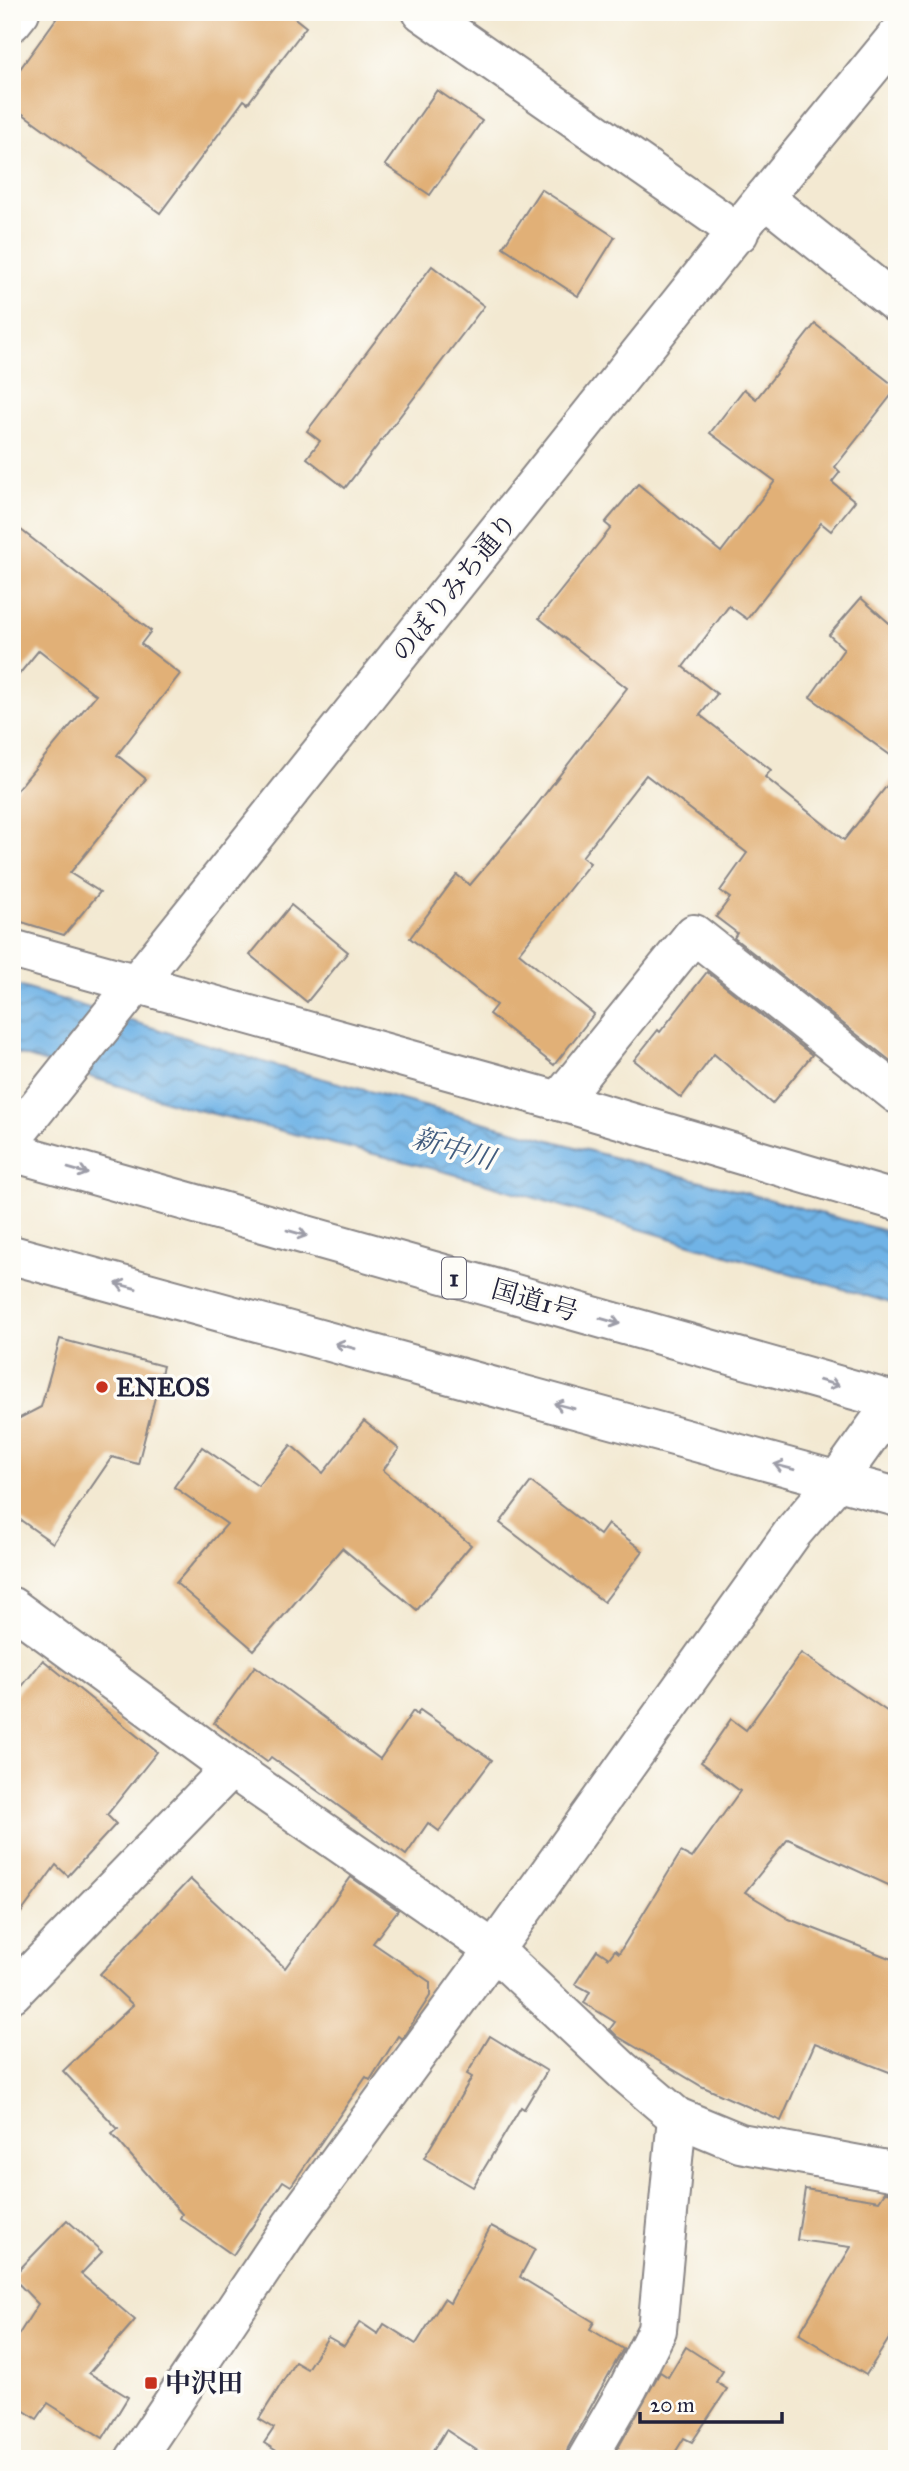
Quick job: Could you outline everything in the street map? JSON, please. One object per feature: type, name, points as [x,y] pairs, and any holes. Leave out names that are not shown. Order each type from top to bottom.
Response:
[{"type":"main road","points":[[12,22],[20,12]]},
{"type":"main road","points":[[422,12],[739,233]]},
{"type":"main road","name":"のぼりみち通り","points":[[17,1138],[136,983],[739,233],[764,198],[897,36]]},
{"type":"main road","points":[[764,198],[897,304]]},
{"type":"main road","points":[[559,1101],[694,934],[897,1094]]},
{"type":"main road","points":[[12,949],[559,1101],[897,1201]]},
{"type":"main road","name":"国道1号","points":[[17,1138],[896,1400]]},
{"type":"main road","points":[[12,1255],[897,1497]]},
{"type":"main road","points":[[135,2459],[291,2226],[494,1950],[793,1532],[837,1481],[896,1400]]},
{"type":"main road","points":[[12,1607],[231,1768],[494,1950],[623,2071],[677,2117],[740,2143],[897,2172]]},
{"type":"main road","points":[[12,1993],[231,1768]]},
{"type":"main road","points":[[587,2459],[628,2388],[657,2330],[677,2117]]},
{"type":"water","name":"新中川","points":[[12,984],[276,1066],[897,1234],[897,1305],[450,1173],[182,1106],[12,1052]]},
{"type":"building","points":[[61,12],[287,12],[306,27],[248,103],[244,100],[160,213],[12,106],[12,80]]},
{"type":"building","points":[[437,90],[482,121],[430,195],[385,165]]},
{"type":"building","points":[[541,189],[615,237],[578,296],[503,247]]},
{"type":"building","points":[[432,266],[484,306],[345,488],[307,458],[320,441],[307,431]]},
{"type":"building","points":[[815,324],[897,388],[835,467],[840,472],[832,482],[855,501],[831,531],[821,523],[747,619],[729,606],[683,667],[717,694],[700,715],[771,770],[765,777],[844,840],[897,773],[897,1066],[734,938],[737,933],[716,917],[730,898],[720,891],[747,853],[646,775],[582,857],[590,863],[519,953],[594,1014],[554,1065],[489,1014],[496,1005],[410,938],[457,875],[470,885],[528,816],[627,688],[539,618],[611,528],[605,523],[638,484],[721,552],[775,481],[710,433],[744,389],[756,399]]},
{"type":"building","points":[[12,523],[151,631],[141,644],[180,674],[117,755],[146,779],[70,873],[100,892],[64,935],[12,919],[12,796],[96,695],[39,650],[12,683]]},
{"type":"building","points":[[861,598],[897,630],[897,760],[810,697],[844,649],[829,635]]},
{"type":"building","points":[[291,905],[348,952],[307,1002],[250,955]]},
{"type":"building","points":[[707,972],[812,1055],[772,1104],[714,1054],[681,1098],[634,1060],[658,1030],[660,1032]]},
{"type":"building","name":"ENEOS","points":[[60,1339],[163,1366],[138,1464],[112,1457],[53,1543],[12,1514],[12,1422],[41,1407]]},
{"type":"building","points":[[364,1421],[399,1449],[383,1470],[471,1545],[417,1610],[342,1548],[254,1650],[176,1583],[227,1524],[174,1487],[202,1447],[258,1486],[291,1445],[323,1473]]},
{"type":"building","points":[[531,1482],[600,1535],[608,1524],[643,1551],[604,1602],[500,1523]]},
{"type":"building","points":[[801,1653],[897,1718],[897,1889],[788,1839],[745,1892],[789,1919],[897,1961],[897,2075],[815,2043],[781,2121],[701,2086],[617,2036],[610,2029],[615,2022],[584,2003],[590,1992],[575,1984],[597,1950],[609,1958],[615,1950],[619,1953],[681,1852],[692,1858],[740,1791],[701,1762],[731,1719],[746,1730]]},
{"type":"building","points":[[43,1660],[157,1752],[107,1815],[116,1824],[68,1876],[56,1865],[12,1925],[12,1699]]},
{"type":"building","points":[[255,1666],[380,1759],[413,1711],[417,1715],[420,1710],[492,1760],[439,1831],[428,1823],[406,1855],[271,1757],[267,1762],[214,1723]]},
{"type":"building","points":[[351,1877],[398,1910],[373,1943],[430,1982],[430,1996],[402,2039],[398,2036],[370,2080],[366,2077],[291,2186],[283,2181],[233,2255],[180,2218],[182,2214],[112,2134],[118,2129],[63,2071],[133,2005],[100,1974],[190,1879],[285,1968]]},
{"type":"building","points":[[490,2036],[547,2071],[524,2109],[521,2107],[473,2187],[424,2158],[472,2077],[467,2074]]},
{"type":"building","points":[[805,2189],[879,2201],[885,2192],[897,2193],[897,2326],[866,2375],[799,2334],[851,2247],[797,2240]]},
{"type":"building","points":[[67,2220],[102,2252],[81,2274],[135,2320],[89,2373],[128,2397],[103,2438],[48,2403],[37,2419],[12,2403],[12,2345],[38,2304],[12,2277]]},
{"type":"building","points":[[491,2226],[535,2249],[520,2277],[594,2322],[590,2329],[623,2349],[568,2448],[565,2459],[490,2459],[446,2430],[428,2459],[289,2459],[264,2443],[274,2428],[259,2419],[295,2362],[307,2369],[328,2337],[344,2346],[360,2322],[378,2334],[384,2324],[416,2344],[444,2299],[450,2303]]},
{"type":"building","points":[[686,2347],[723,2371],[716,2382],[727,2389],[692,2442],[684,2438],[671,2459],[612,2459],[660,2372],[668,2377]]},
{"type":"place","name":"ENEOS","points":[[102,1387]]},
{"type":"place","name":"中沢田","points":[[151,2383]]}]
